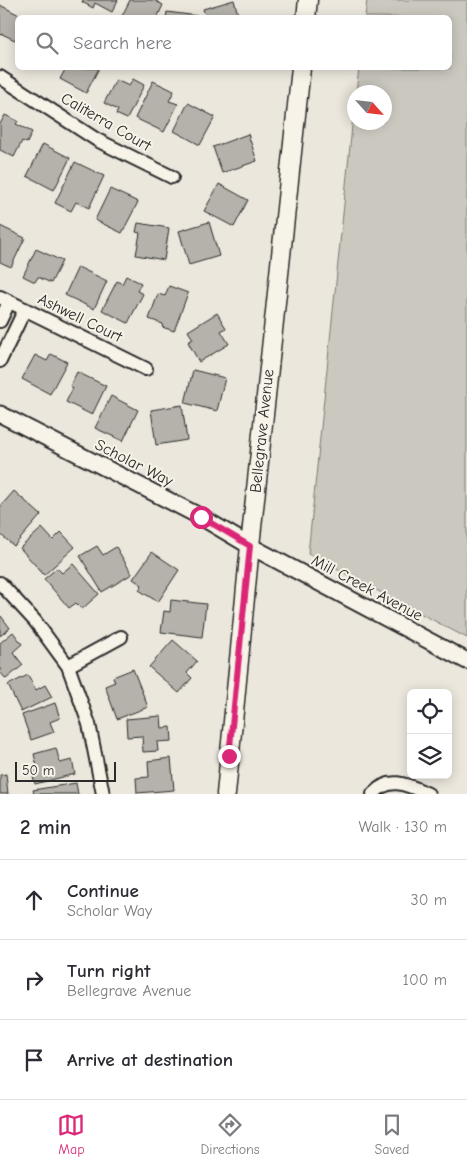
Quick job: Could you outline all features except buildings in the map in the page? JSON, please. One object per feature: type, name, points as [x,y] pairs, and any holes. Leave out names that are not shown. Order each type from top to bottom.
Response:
[{"type":"main road","points":[[306,15],[308,0]]},
{"type":"main road","name":"Bellegrave Avenue","points":[[226,794],[250,546],[301,70]]},
{"type":"street","name":"Caliterra Court","points":[[0,77],[96,140],[172,177]]},
{"type":"street","name":"Ashwell Court","points":[[5,300],[146,368]]},
{"type":"street","points":[[0,321],[5,300]]},
{"type":"street","points":[[0,361],[25,309]]},
{"type":"street","name":"Scholar Way","points":[[0,414],[201,517],[250,546]]},
{"type":"street","name":"Mill Creek Avenue","points":[[250,546],[467,661]]},
{"type":"street","points":[[0,583],[35,621],[68,666],[89,724],[103,794]]},
{"type":"street","points":[[68,666],[121,638]]},
{"type":"street","points":[[377,790],[387,784],[404,784],[428,794]]},
{"type":"shaded area","points":[[367,0],[467,0],[467,638],[308,554],[352,130],[392,130],[392,85],[357,85],[359,70],[452,70],[452,15],[365,15]]},
{"type":"route","points":[[201,517],[250,546],[229,756]]}]
